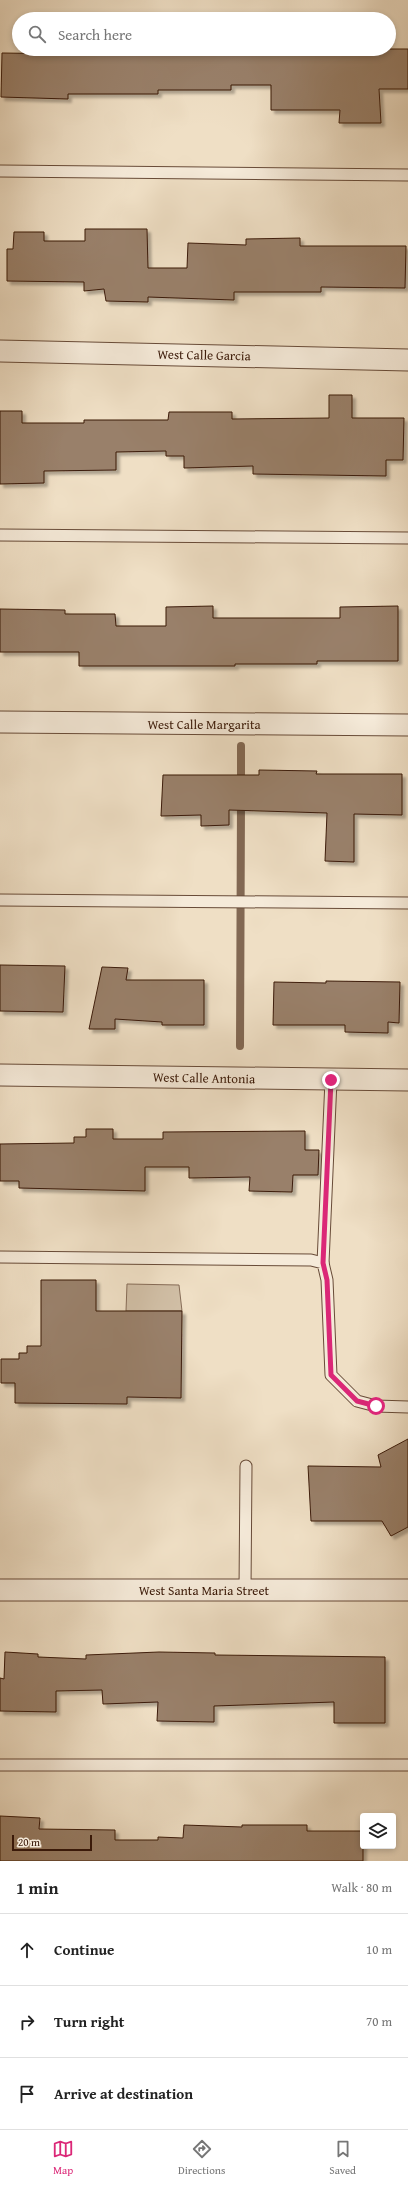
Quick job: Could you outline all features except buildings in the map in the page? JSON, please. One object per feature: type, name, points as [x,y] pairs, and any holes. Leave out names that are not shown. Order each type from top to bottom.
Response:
[{"type":"street","name":"West Calle Garcia","points":[[0,351],[408,360]]},
{"type":"street","name":"West Calle Margarita","points":[[0,722],[408,725]]},
{"type":"street","name":"West Calle Antonia","points":[[0,1075],[408,1080]]},
{"type":"street","name":"West Santa Maria Street","points":[[0,1590],[408,1590]]},
{"type":"lane","points":[[0,172],[408,175]]},
{"type":"lane","points":[[0,535],[408,538]]},
{"type":"lane","points":[[0,900],[408,903]]},
{"type":"lane","points":[[331,1080],[323,1263],[327,1280],[331,1375],[357,1401],[376,1406],[408,1407]]},
{"type":"lane","points":[[0,1257],[311,1260],[323,1263]]},
{"type":"lane","points":[[245,1590],[246,1466]]},
{"type":"lane","points":[[0,1765],[408,1765]]},
{"type":"shaded area","points":[[127,1284],[179,1285],[182,1311],[126,1311]]},
{"type":"waterway","points":[[241,746],[241,785]]},
{"type":"waterway","points":[[240,1046],[241,801]]},
{"type":"route","points":[[331,1080],[323,1263],[327,1280],[331,1375],[357,1401],[376,1406]]}]
